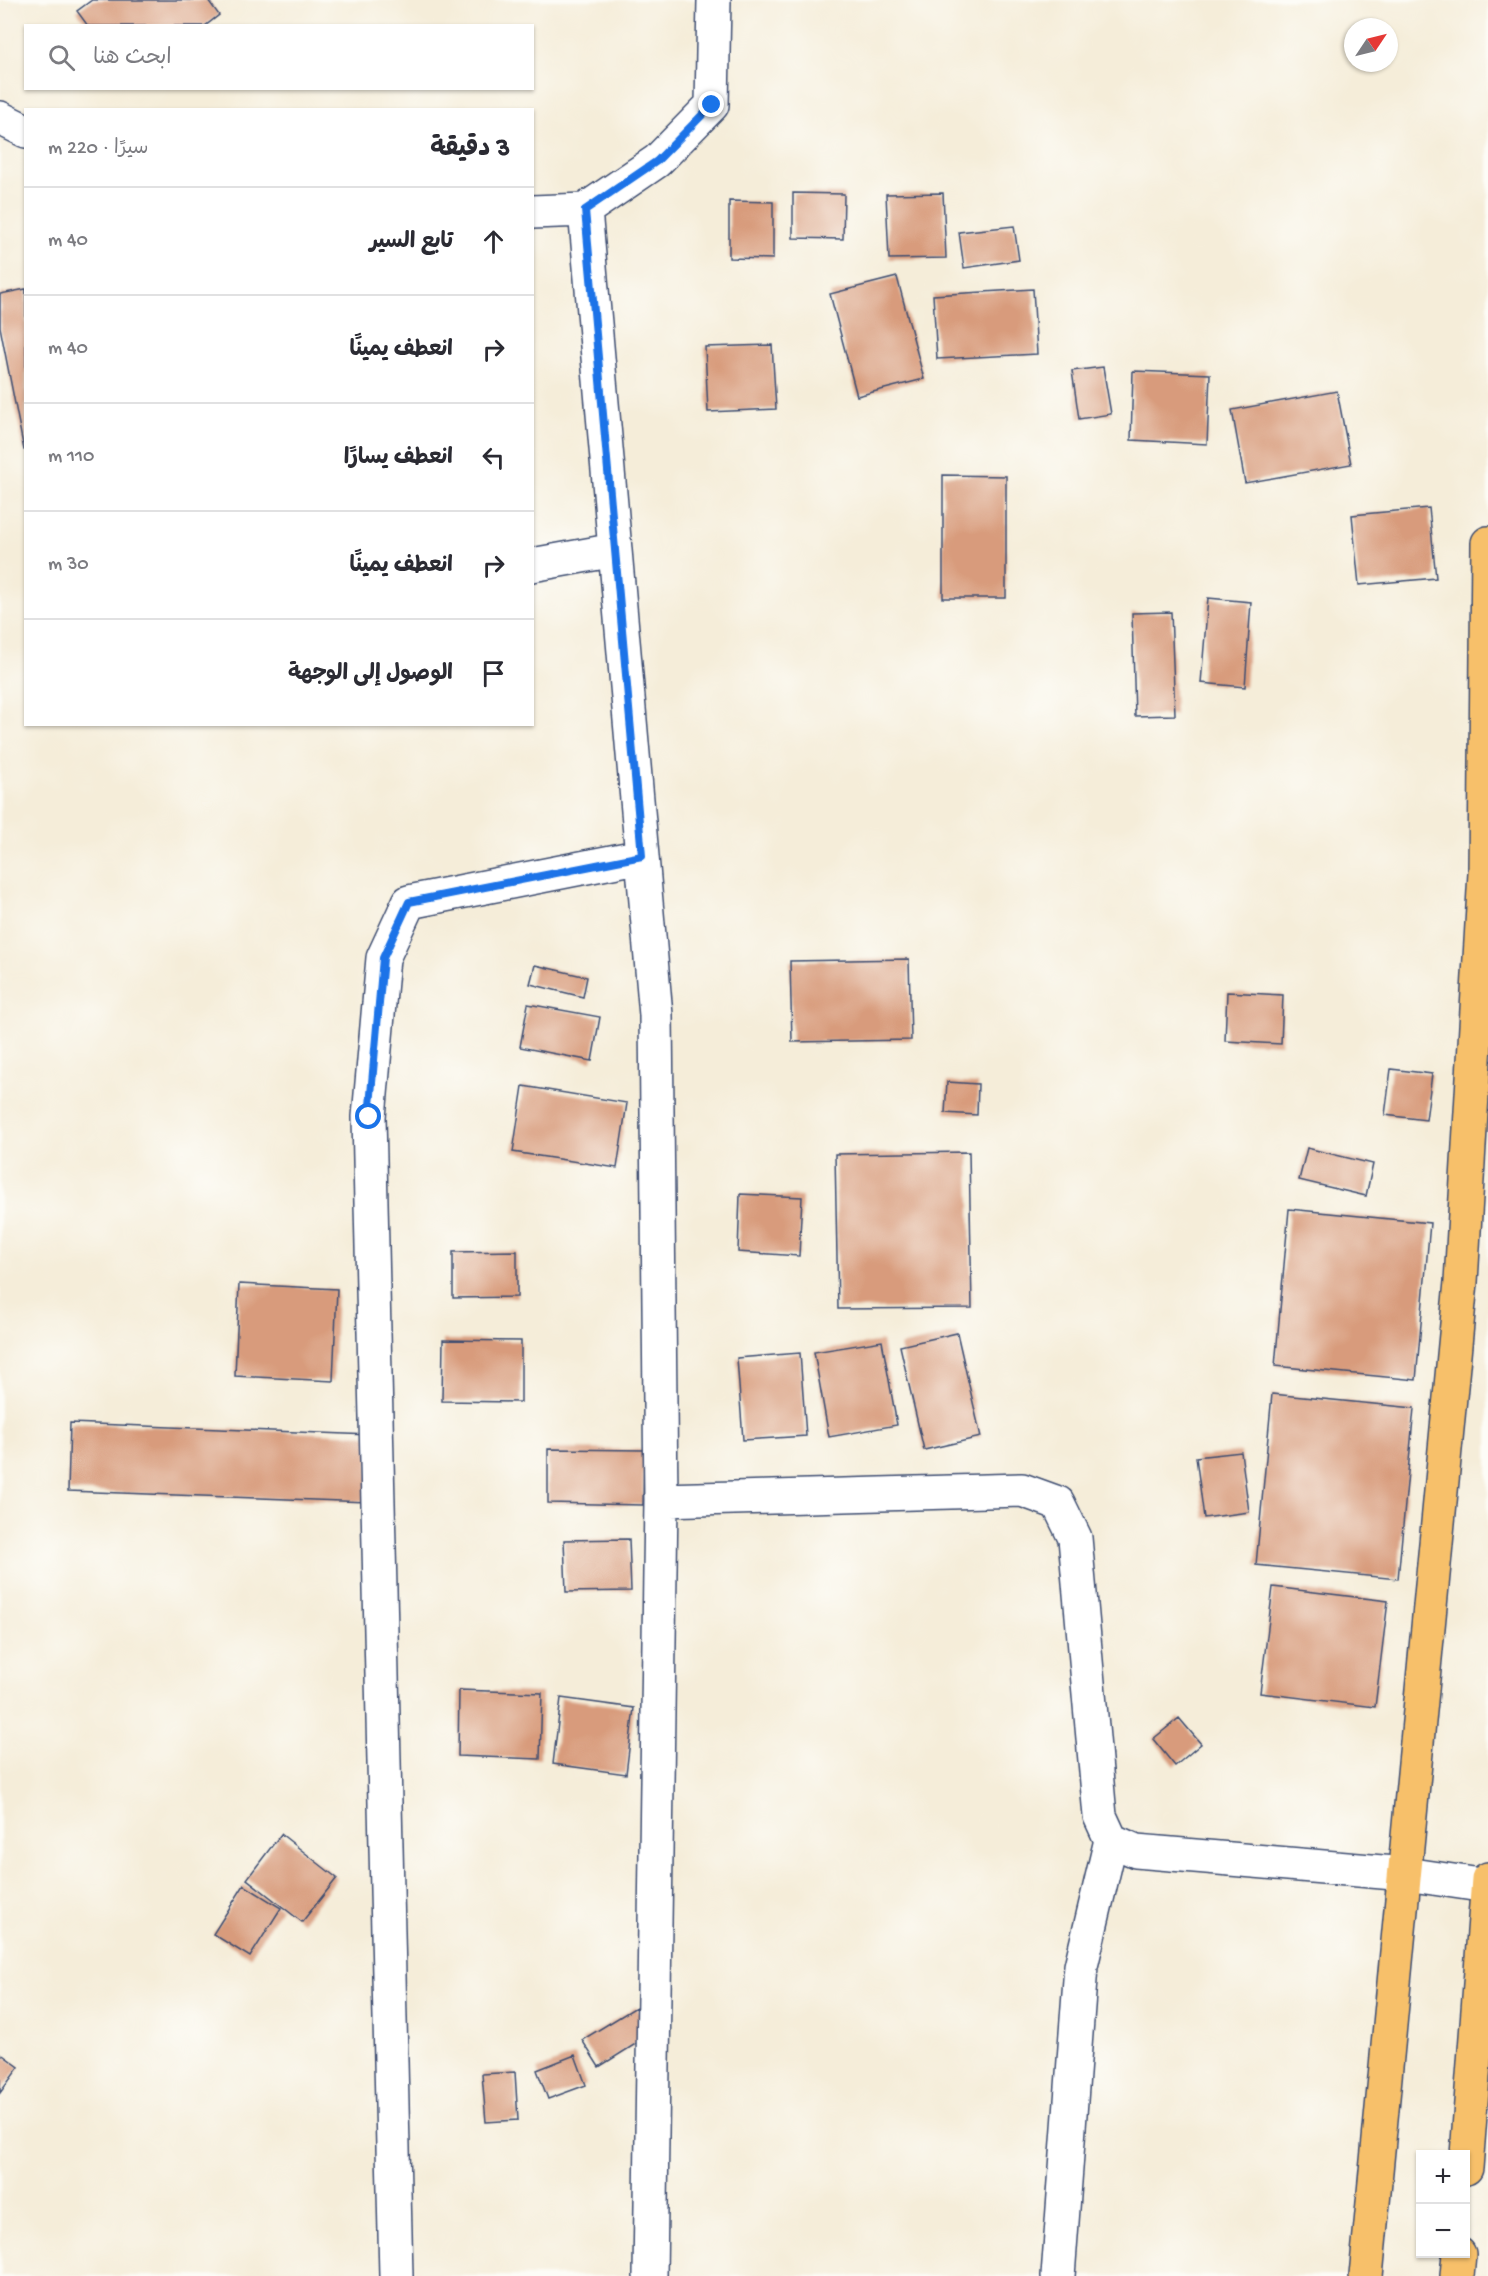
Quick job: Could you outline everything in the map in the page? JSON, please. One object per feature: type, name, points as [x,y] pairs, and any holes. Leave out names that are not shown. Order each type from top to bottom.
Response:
[{"type":"main road","points":[[1366,2276],[1462,1270],[1485,873],[1488,543]]},
{"type":"main road","points":[[1467,2150],[1488,1879]]},
{"type":"main road","points":[[1457,2276],[1459,2258]]},
{"type":"street","points":[[534,212],[585,210],[657,161],[712,105],[714,0]]},
{"type":"street","points":[[0,118],[24,130]]},
{"type":"street","points":[[585,210],[656,1015],[661,1500],[650,2276]]},
{"type":"street","points":[[534,565],[615,550]]},
{"type":"street","points":[[396,2276],[369,1117],[383,958],[409,902],[642,856]]},
{"type":"street","points":[[661,1500],[1022,1490],[1058,1503],[1075,1539],[1100,1816],[1111,1840],[1081,1966],[1058,2276]]},
{"type":"street","points":[[1111,1840],[1136,1851],[1406,1874],[1487,1886]]},
{"type":"building","points":[[92,0],[208,0],[219,15],[208,24],[87,24],[77,11]]},
{"type":"building","points":[[793,193],[844,194],[843,239],[793,238]]},
{"type":"building","points":[[943,193],[946,258],[889,259],[886,194]]},
{"type":"building","points":[[729,201],[773,202],[773,259],[729,258]]},
{"type":"building","points":[[1014,226],[1019,260],[964,268],[959,232]]},
{"type":"building","points":[[897,277],[924,379],[857,396],[830,294]]},
{"type":"building","points":[[24,289],[24,450],[0,327],[0,294]]},
{"type":"building","points":[[1033,289],[1037,354],[937,359],[933,295]]},
{"type":"building","points":[[772,345],[776,409],[708,412],[705,347]]},
{"type":"building","points":[[1103,367],[1111,414],[1079,419],[1072,371]]},
{"type":"building","points":[[1133,371],[1210,374],[1207,444],[1131,440]]},
{"type":"building","points":[[1337,391],[1351,464],[1245,483],[1232,410]]},
{"type":"building","points":[[943,475],[1006,476],[1006,598],[943,598]]},
{"type":"building","points":[[1429,508],[1436,578],[1359,585],[1352,515]]},
{"type":"building","points":[[1208,598],[1251,602],[1245,687],[1201,683]]},
{"type":"building","points":[[1171,612],[1175,715],[1135,716],[1132,613]]},
{"type":"building","points":[[909,959],[911,1040],[792,1042],[790,961]]},
{"type":"building","points":[[535,965],[587,977],[583,997],[530,984]]},
{"type":"building","points":[[1227,992],[1283,995],[1281,1044],[1225,1041]]},
{"type":"building","points":[[528,1004],[600,1017],[592,1061],[520,1047]]},
{"type":"building","points":[[1391,1069],[1432,1074],[1426,1120],[1385,1115]]},
{"type":"building","points":[[947,1082],[978,1084],[977,1115],[945,1113]]},
{"type":"building","points":[[523,1086],[627,1103],[617,1168],[513,1152]]},
{"type":"building","points":[[1307,1148],[1373,1164],[1366,1196],[1299,1180]]},
{"type":"building","points":[[969,1152],[972,1308],[838,1309],[835,1154]]},
{"type":"building","points":[[740,1194],[802,1197],[799,1256],[738,1252]]},
{"type":"building","points":[[1289,1209],[1430,1223],[1416,1380],[1275,1366]]},
{"type":"building","points":[[517,1251],[517,1297],[453,1298],[453,1252]]},
{"type":"building","points":[[239,1284],[337,1289],[333,1381],[235,1376]]},
{"type":"building","points":[[957,1333],[981,1437],[924,1450],[900,1346]]},
{"type":"building","points":[[443,1340],[521,1341],[521,1402],[442,1401]]},
{"type":"building","points":[[882,1341],[897,1425],[829,1437],[814,1352]]},
{"type":"building","points":[[800,1353],[806,1436],[743,1440],[737,1358]]},
{"type":"building","points":[[1272,1394],[1414,1408],[1398,1579],[1256,1565]]},
{"type":"building","points":[[70,1423],[370,1435],[368,1502],[68,1491]]},
{"type":"building","points":[[548,1449],[644,1450],[643,1505],[548,1503]]},
{"type":"building","points":[[1241,1452],[1249,1512],[1204,1518],[1196,1457]]},
{"type":"building","points":[[629,1539],[631,1591],[566,1592],[564,1540]]},
{"type":"building","points":[[1273,1587],[1388,1601],[1375,1707],[1260,1693]]},
{"type":"building","points":[[459,1690],[542,1693],[540,1759],[458,1756]]},
{"type":"building","points":[[561,1698],[634,1708],[626,1774],[553,1764]]},
{"type":"building","points":[[1179,1718],[1201,1744],[1175,1766],[1153,1739]]},
{"type":"building","points":[[281,1834],[337,1878],[302,1922],[247,1879]]},
{"type":"building","points":[[244,1885],[281,1908],[250,1957],[213,1934]]},
{"type":"building","points":[[636,2007],[653,2033],[599,2067],[582,2040]]},
{"type":"building","points":[[0,2053],[19,2067],[0,2093]]},
{"type":"building","points":[[575,2055],[586,2085],[548,2099],[537,2070]]},
{"type":"building","points":[[515,2072],[518,2120],[486,2122],[482,2074]]},
{"type":"route","points":[[369,1117],[383,958],[409,902],[642,856],[585,210],[657,161],[712,105]]}]
